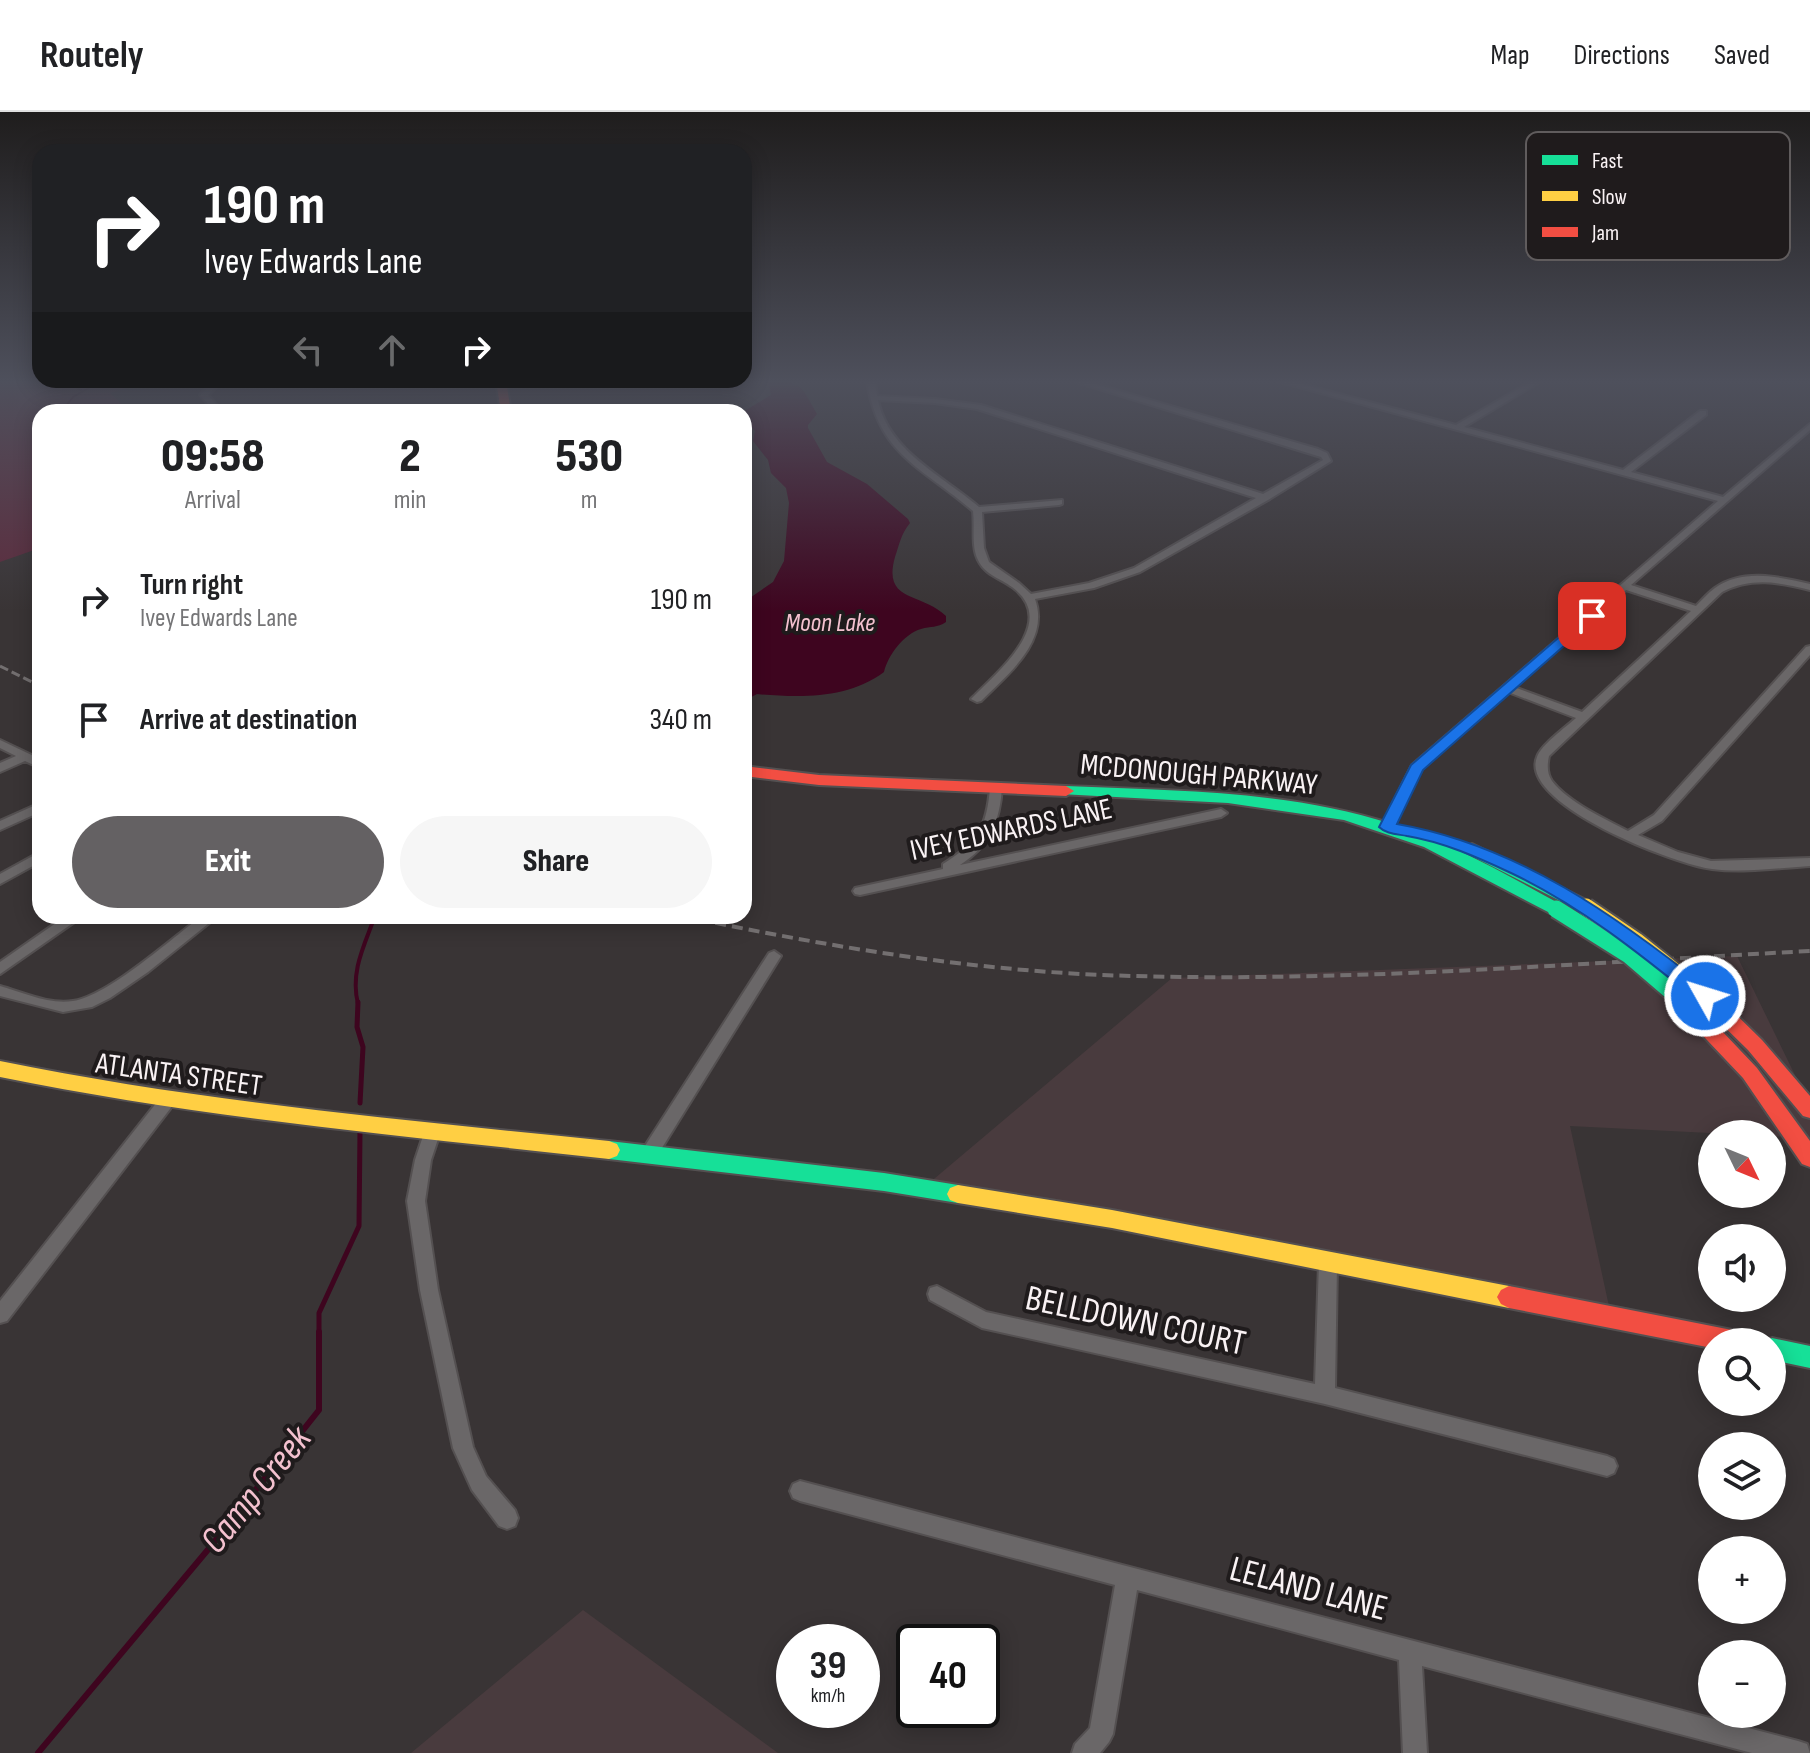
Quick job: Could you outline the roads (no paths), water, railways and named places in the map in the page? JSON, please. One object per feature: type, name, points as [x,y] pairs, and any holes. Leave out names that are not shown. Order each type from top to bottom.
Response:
[{"type":"street","points":[[911,458],[977,510],[1059,502]]},
{"type":"street","points":[[1138,458],[1265,498]]},
{"type":"street","points":[[1028,597],[1091,586],[1137,570],[1326,463],[1327,458]]},
{"type":"street","points":[[1567,458],[1726,500]]},
{"type":"street","points":[[1624,473],[1644,458]]},
{"type":"street","points":[[1774,458],[1416,768],[1387,827],[1439,836],[1472,849],[1586,907],[1636,941],[1705,996],[1755,1045],[1810,1110]]},
{"type":"street","points":[[977,510],[982,558],[986,566],[1020,588],[1028,597],[1035,610],[1036,626],[1028,643],[977,699]]},
{"type":"street","points":[[1810,587],[1751,575],[1734,580],[1543,755],[1543,775],[1547,783],[1570,803],[1677,858],[1712,866],[1810,862]]},
{"type":"street","points":[[1629,584],[1701,607]]},
{"type":"street","points":[[1630,835],[1658,818],[1810,649]]},
{"type":"street","points":[[1510,685],[1588,714]]},
{"type":"street","points":[[0,743],[32,760]]},
{"type":"street","points":[[0,768],[25,756]]},
{"type":"street","name":"MCDONOUGH PARKWAY","points":[[752,772],[819,780],[1273,803],[1302,806],[1387,827],[1479,867],[1556,909],[1629,955],[1721,1038],[1760,1083],[1810,1158]]},
{"type":"street","points":[[935,875],[967,856],[984,839],[995,818],[996,787]]},
{"type":"street","points":[[0,826],[32,811]]},
{"type":"street","name":"IVEY EDWARDS LANE","points":[[860,891],[1221,813]]},
{"type":"street","points":[[0,880],[32,861]]},
{"type":"street","points":[[0,969],[65,924]]},
{"type":"street","points":[[0,991],[63,1007],[86,1004],[106,993],[200,924]]},
{"type":"street","points":[[649,1154],[774,956]]},
{"type":"street","name":"ATLANTA STREET","points":[[0,1069],[80,1088],[246,1113],[433,1130],[884,1182],[1112,1219],[1698,1334]]},
{"type":"street","points":[[0,1315],[167,1101]]},
{"type":"street","points":[[433,1130],[423,1160],[416,1201],[429,1290],[463,1448],[479,1483],[507,1518]]},
{"type":"street","points":[[1325,1395],[1328,1263]]},
{"type":"street","name":"BELLDOWN COURT","points":[[937,1294],[982,1320],[1325,1395],[1607,1466]]},
{"type":"street","points":[[1786,1352],[1809,1356]]},
{"type":"street","name":"LELAND LANE","points":[[800,1491],[1798,1753]]},
{"type":"street","points":[[1084,1753],[1101,1734],[1128,1576]]},
{"type":"street","points":[[1410,1651],[1415,1753]]},
{"type":"water","name":"Moon Lake","points":[[766,458],[825,458],[827,462],[867,484],[910,523],[895,557],[894,582],[907,595],[936,608],[946,616],[946,622],[921,629],[903,640],[893,652],[884,672],[868,682],[835,693],[817,695],[752,694],[752,596],[773,582],[784,561],[789,503],[786,488],[771,473]]},
{"type":"waterway","points":[[752,695],[756,693]]},
{"type":"waterway","name":"Camp Creek","points":[[358,1004],[357,970],[372,924]]},
{"type":"waterway","name":"Camp Creek","points":[[358,1004],[357,1027],[363,1047],[360,1103]]},
{"type":"waterway","name":"Camp Creek","points":[[38,1753],[211,1546],[319,1410],[319,1313],[359,1226],[360,1131]]},
{"type":"railway","points":[[0,666],[32,682]]},
{"type":"railway","points":[[722,924],[890,954],[996,967],[1102,975],[1367,975],[1810,951]]}]
